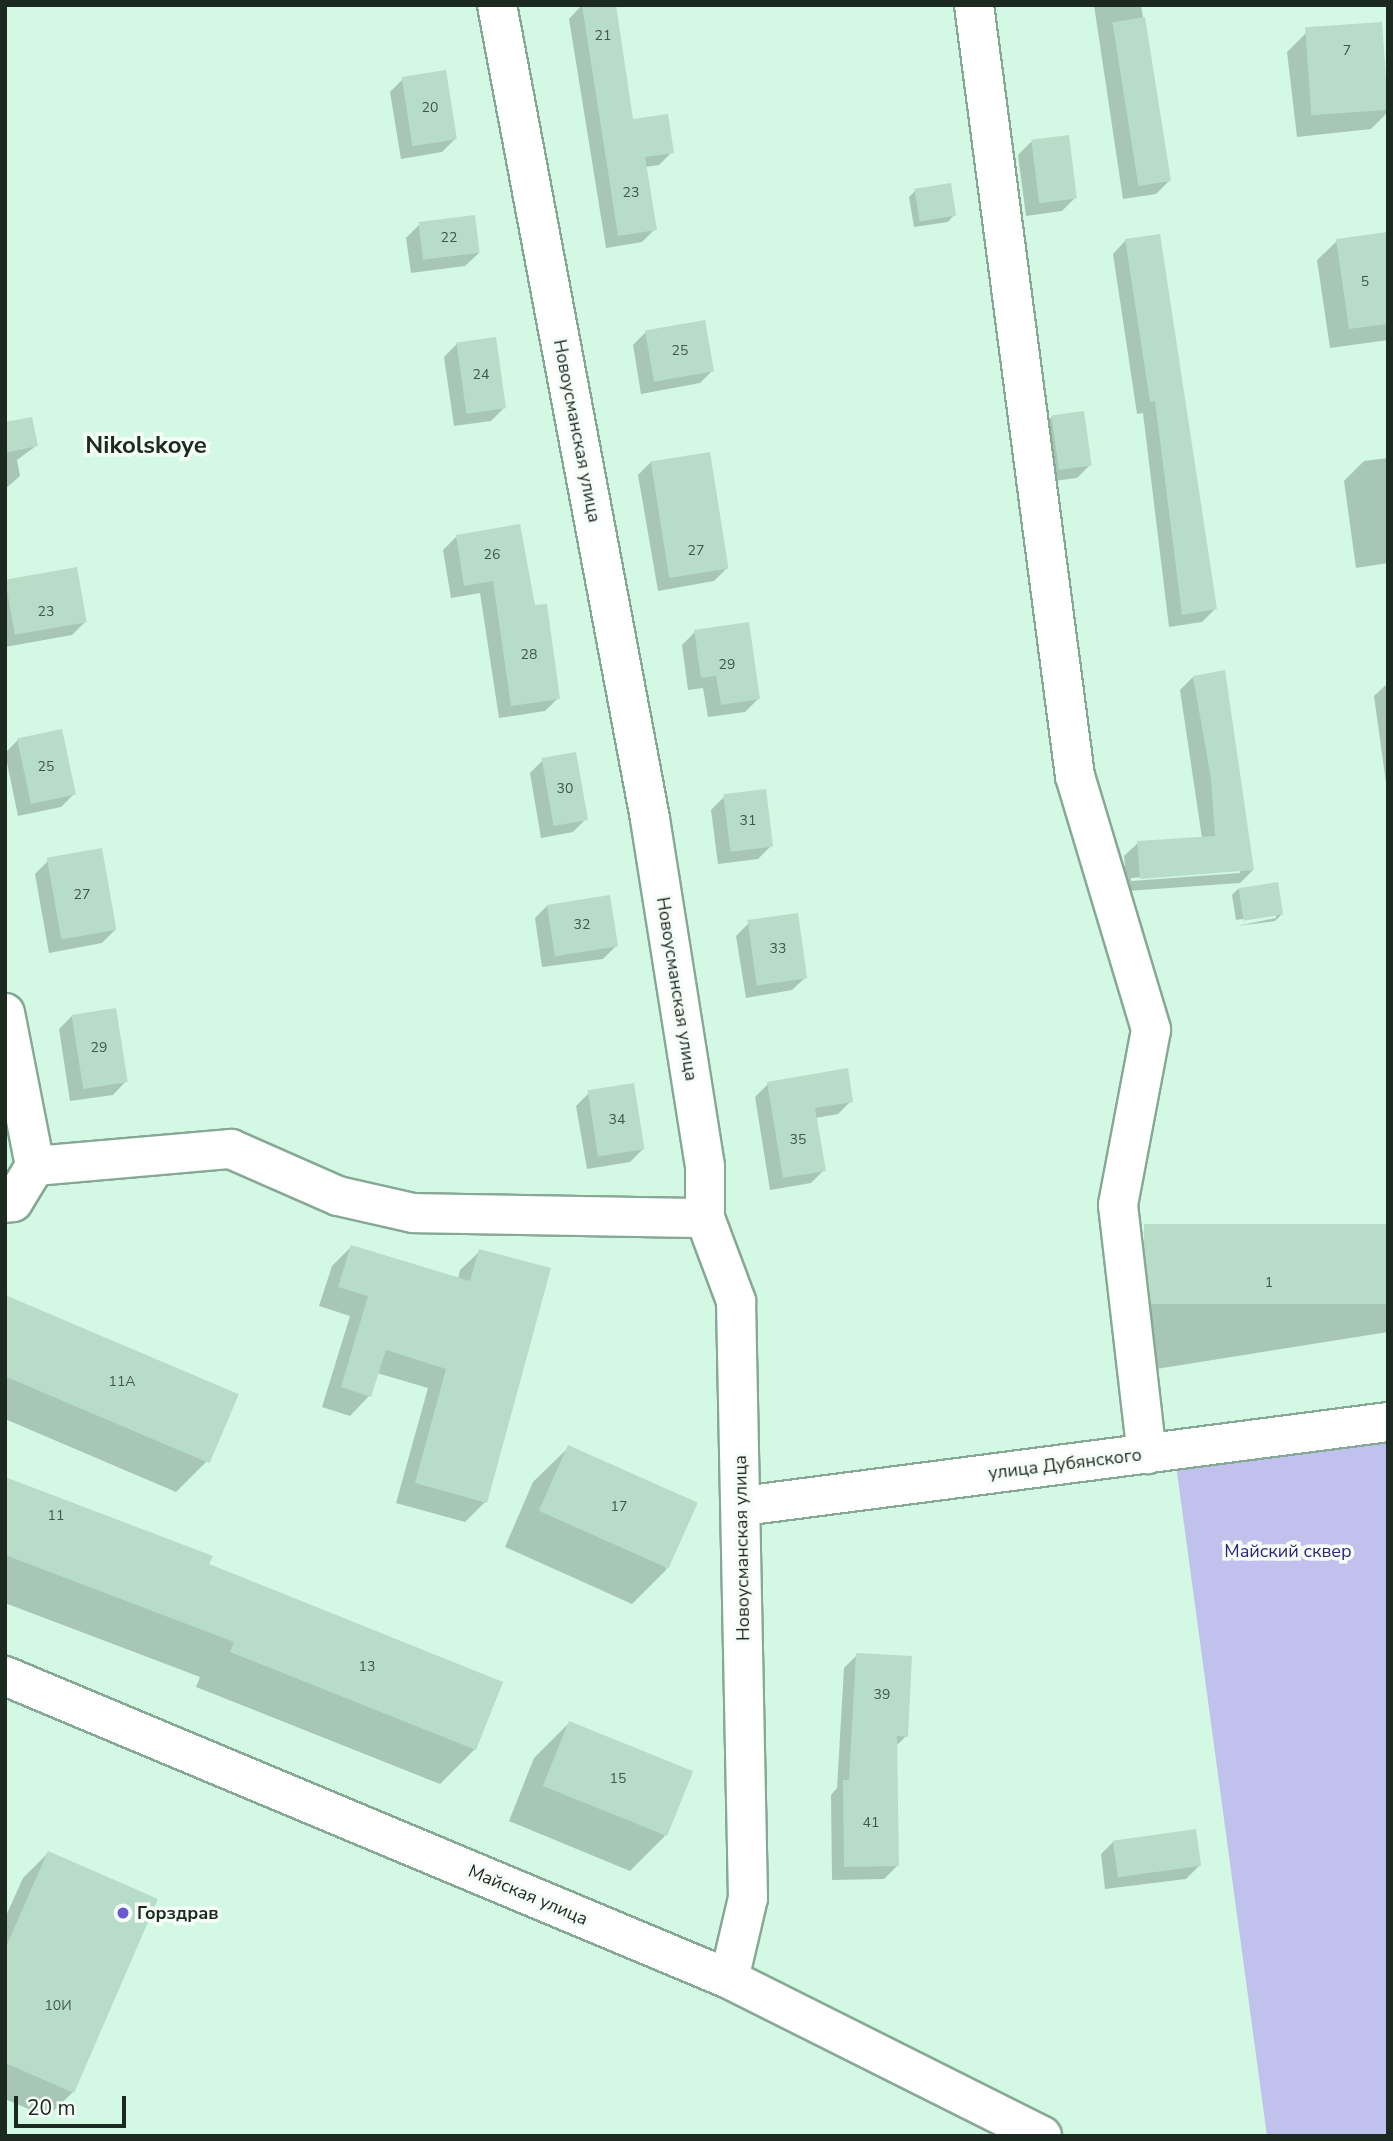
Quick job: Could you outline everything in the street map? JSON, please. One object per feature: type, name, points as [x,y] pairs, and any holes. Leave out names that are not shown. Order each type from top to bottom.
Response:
[{"type":"street","name":"Новоусманская улица","points":[[497,5],[650,819],[705,1166],[705,1218],[736,1301],[743,1506],[748,1898],[729,1979]]},
{"type":"street","points":[[974,5],[1075,776],[1151,1030],[1118,1205],[1147,1454]]},
{"type":"street","points":[[5,1013],[35,1166],[13,1202],[5,1203]]},
{"type":"street","points":[[35,1166],[231,1149],[338,1196],[413,1213],[705,1218]]},
{"type":"street","name":"улица Дубянского","points":[[743,1506],[1388,1422]]},
{"type":"street","name":"Майская улица","points":[[5,1676],[729,1979],[1042,2136]]},
{"type":"green space","name":"Майский сквер","points":[[1388,1435],[1388,2136],[1267,2136],[1176,1465]]},
{"type":"building","points":[[582,5],[616,5],[633,119],[668,114],[674,153],[645,157],[657,230],[618,236]]},
{"type":"building","points":[[1145,17],[1171,181],[1138,186],[1112,22]]},
{"type":"building","points":[[1382,22],[1388,110],[1311,115],[1305,27]]},
{"type":"building","points":[[446,70],[457,139],[413,146],[402,77]]},
{"type":"building","points":[[1069,135],[1077,199],[1039,203],[1031,140]]},
{"type":"building","points":[[951,183],[956,216],[920,221],[914,189]]},
{"type":"building","points":[[475,215],[480,253],[423,260],[418,222]]},
{"type":"building","points":[[1388,232],[1388,324],[1349,329],[1336,239]]},
{"type":"building","points":[[1160,234],[1217,609],[1182,615],[1155,401],[1150,402],[1125,239]]},
{"type":"building","points":[[705,320],[714,371],[654,382],[645,331]]},
{"type":"building","points":[[496,337],[506,408],[466,414],[456,343]]},
{"type":"building","points":[[1084,411],[1092,465],[1059,470],[1051,416]]},
{"type":"building","points":[[32,417],[38,446],[5,453],[5,422]]},
{"type":"building","points":[[710,452],[728,569],[669,578],[651,461]]},
{"type":"building","points":[[520,524],[535,605],[547,604],[560,699],[511,706],[493,581],[464,586],[456,535]]},
{"type":"building","points":[[77,567],[87,622],[15,635],[5,580]]},
{"type":"building","points":[[749,622],[760,699],[721,705],[716,676],[701,678],[694,630]]},
{"type":"building","points":[[1225,670],[1254,870],[1140,879],[1137,841],[1215,836],[1211,779],[1193,676]]},
{"type":"building","points":[[62,729],[76,795],[31,804],[17,739]]},
{"type":"building","points":[[576,752],[588,820],[554,826],[542,758]]},
{"type":"building","points":[[766,789],[773,847],[730,852],[723,794]]},
{"type":"building","points":[[102,848],[116,930],[61,939],[47,858]]},
{"type":"building","points":[[1278,882],[1283,915],[1244,921],[1238,888]]},
{"type":"building","points":[[610,895],[618,946],[555,956],[547,905]]},
{"type":"building","points":[[798,913],[807,978],[757,985],[747,920]]},
{"type":"building","points":[[116,1008],[128,1082],[83,1089],[72,1015]]},
{"type":"building","points":[[848,1068],[853,1102],[815,1108],[826,1171],[783,1178],[767,1082]]},
{"type":"building","points":[[634,1083],[644,1149],[598,1157],[588,1090]]},
{"type":"building","points":[[1144,1224],[1388,1224],[1388,1304],[1144,1304]]},
{"type":"building","points":[[351,1245],[470,1281],[479,1249],[551,1268],[487,1503],[415,1483],[446,1369],[386,1350],[371,1397],[341,1387],[368,1296],[338,1287]]},
{"type":"building","points":[[5,1295],[239,1394],[210,1463],[5,1376]]},
{"type":"building","points":[[568,1445],[698,1503],[668,1569],[539,1511]]},
{"type":"building","points":[[5,1477],[213,1556],[209,1564],[503,1682],[476,1750],[230,1652],[234,1642],[5,1555]]},
{"type":"building","points":[[856,1653],[912,1656],[908,1737],[897,1736],[899,1866],[844,1867],[843,1780],[849,1780]]},
{"type":"building","points":[[569,1721],[693,1771],[667,1836],[543,1786]]},
{"type":"building","points":[[1196,1829],[1201,1866],[1118,1877],[1113,1841]]},
{"type":"building","points":[[48,1851],[158,1899],[74,2093],[5,2063],[5,1949]]},
{"type":"place","name":"Горздрав","points":[[123,1913]]},
{"type":"district","name":"Nikolskoye","points":[[146,446]]}]
